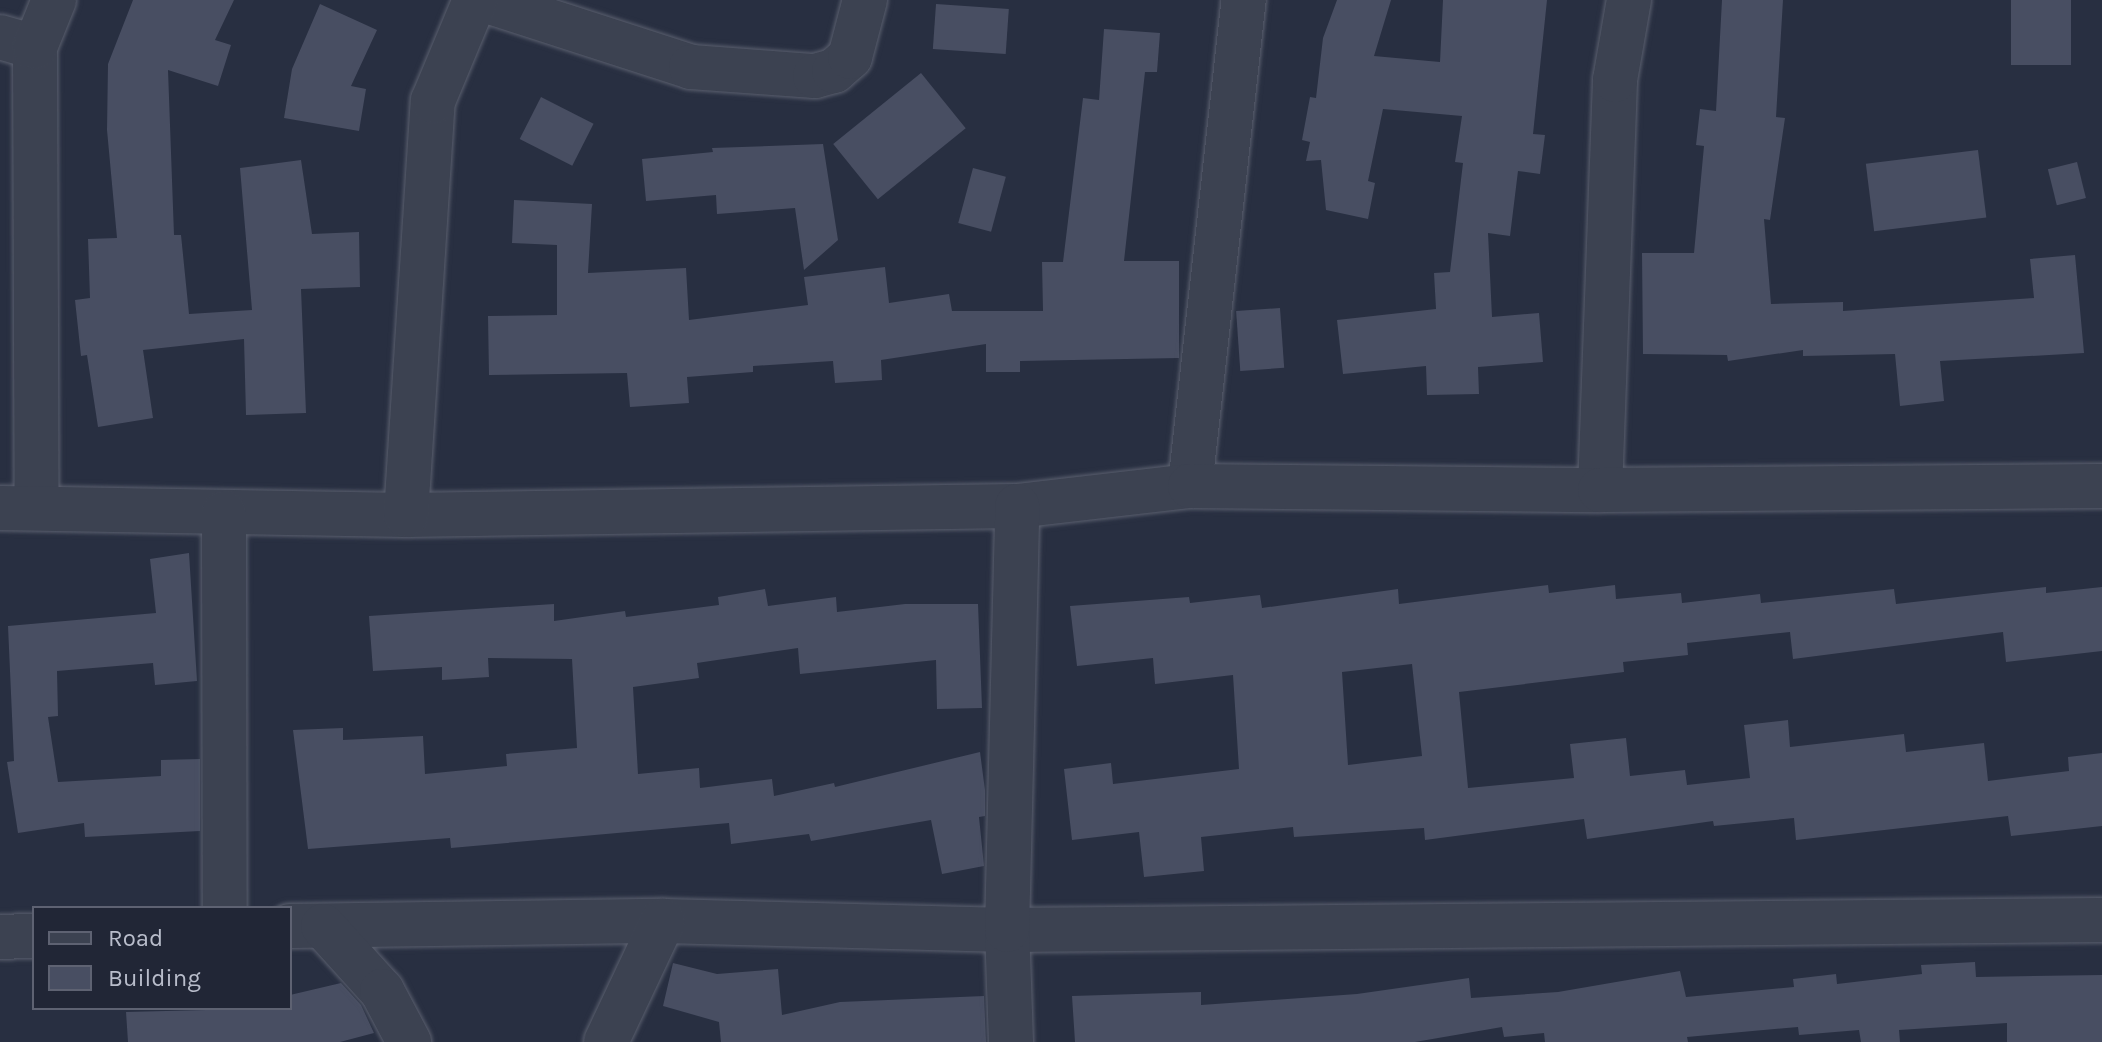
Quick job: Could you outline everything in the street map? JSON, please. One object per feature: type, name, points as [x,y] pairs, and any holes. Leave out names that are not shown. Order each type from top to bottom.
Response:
[{"type":"street","points":[[54,0],[18,42],[19,507],[406,515],[1017,506],[1190,486],[1600,490],[2102,486]]},
{"type":"street","points":[[406,515],[433,101],[475,0]]},
{"type":"street","points":[[484,0],[691,67],[815,76],[834,71],[850,57],[865,0]]},
{"type":"street","points":[[1190,486],[1244,0]]},
{"type":"street","points":[[1600,490],[1615,80],[1629,0]]},
{"type":"street","points":[[1011,1042],[1007,930],[1017,506]]},
{"type":"street","points":[[224,513],[225,906]]},
{"type":"street","points":[[306,926],[663,921],[1007,930],[2102,920]]},
{"type":"street","points":[[606,1042],[663,921]]},
{"type":"street","points":[[306,926],[382,991],[409,1042]]},
{"type":"street","points":[[0,937],[32,936]]},
{"type":"building","points":[[133,0],[234,0],[215,40],[231,45],[218,86],[168,70],[174,235],[181,235],[189,314],[252,310],[240,168],[301,160],[312,234],[359,232],[360,287],[301,289],[306,413],[246,415],[244,339],[143,350],[153,418],[98,427],[87,355],[81,356],[75,300],[90,298],[88,239],[117,238],[107,130],[108,64]]},
{"type":"building","points":[[1337,0],[1391,0],[1374,56],[1440,62],[1443,0],[1547,0],[1533,134],[1545,135],[1540,174],[1518,171],[1510,236],[1488,233],[1492,317],[1539,313],[1543,362],[1478,367],[1479,394],[1427,395],[1426,366],[1343,374],[1337,320],[1436,309],[1434,273],[1450,272],[1463,163],[1455,162],[1462,116],[1383,109],[1368,181],[1375,183],[1368,219],[1326,210],[1321,160],[1306,161],[1310,142],[1302,140],[1310,97],[1316,98],[1323,38]]},
{"type":"building","points":[[1722,0],[1783,0],[1776,117],[1785,118],[1770,220],[1764,219],[1771,304],[1843,302],[1843,311],[2034,298],[2030,259],[2075,255],[2084,353],[1940,361],[1944,401],[1900,406],[1895,354],[1803,356],[1803,350],[1728,361],[1727,355],[1643,354],[1642,253],[1694,253],[1704,146],[1696,145],[1700,109],[1716,111]]},
{"type":"building","points":[[2011,0],[2071,0],[2071,65],[2011,65]]},
{"type":"building","points":[[320,4],[377,30],[351,86],[366,89],[359,131],[284,118],[292,69]]},
{"type":"building","points":[[936,4],[1009,9],[1006,54],[933,49]]},
{"type":"building","points":[[1104,29],[1160,33],[1157,72],[1145,72],[1124,261],[1179,261],[1179,358],[1020,361],[1020,372],[986,372],[986,344],[881,360],[882,380],[835,383],[833,361],[753,366],[753,372],[687,377],[689,403],[630,407],[627,373],[489,375],[488,316],[557,315],[557,245],[512,243],[514,200],[592,204],[588,273],[686,268],[689,320],[808,305],[804,277],[885,267],[889,303],[949,294],[952,311],[1043,311],[1042,262],[1063,262],[1083,98],[1099,100]]},
{"type":"building","points":[[921,73],[966,128],[878,199],[833,144]]},
{"type":"building","points":[[541,97],[594,124],[572,166],[520,139]]},
{"type":"building","points":[[823,144],[838,240],[804,270],[795,208],[717,214],[716,195],[646,201],[642,159],[713,152],[712,148]]},
{"type":"building","points":[[1978,150],[1986,217],[1874,231],[1866,164]]},
{"type":"building","points":[[2077,162],[2086,198],[2057,205],[2048,169]]},
{"type":"building","points":[[973,168],[1006,177],[991,232],[958,223]]},
{"type":"building","points":[[1280,308],[1284,368],[1240,371],[1236,311]]},
{"type":"building","points":[[189,553],[197,681],[155,685],[153,663],[57,671],[58,716],[48,717],[58,782],[161,776],[161,760],[200,759],[200,831],[85,837],[84,823],[18,833],[7,762],[14,761],[8,626],[156,613],[150,559]]},
{"type":"building","points":[[1548,585],[1549,593],[1615,585],[1616,599],[1681,593],[1682,603],[1760,594],[1761,603],[1894,589],[1896,604],[2046,587],[2046,593],[2102,587],[2102,651],[2006,662],[2003,632],[1793,659],[1790,632],[1687,643],[1688,655],[1623,662],[1624,672],[1459,692],[1468,788],[1574,778],[1570,744],[1626,738],[1630,776],[1685,770],[1687,785],[1750,778],[1744,725],[1788,720],[1790,747],[1904,734],[1906,752],[1984,743],[1988,781],[2069,771],[2068,757],[2102,753],[2102,826],[2011,836],[2008,816],[1796,840],[1794,818],[1714,826],[1713,821],[1587,839],[1584,819],[1425,840],[1424,828],[1294,837],[1293,827],[1201,837],[1204,871],[1144,877],[1139,832],[1072,840],[1064,769],[1111,763],[1113,784],[1239,769],[1233,675],[1155,684],[1153,658],[1077,666],[1070,606],[1189,597],[1190,603],[1260,595],[1262,608],[1398,589],[1399,604]],"holes":[[[1412,664],[1422,756],[1348,765],[1342,672]]]},
{"type":"building","points":[[765,589],[768,606],[836,597],[837,612],[905,604],[978,604],[982,708],[937,709],[936,660],[800,674],[798,648],[697,663],[699,678],[633,687],[638,774],[699,768],[700,788],[772,779],[774,796],[834,783],[835,787],[980,752],[985,790],[985,816],[979,817],[984,866],[942,874],[931,820],[811,841],[809,834],[731,844],[729,823],[451,848],[450,838],[308,849],[293,730],[343,728],[343,740],[423,736],[425,774],[507,766],[506,754],[577,748],[572,659],[488,658],[489,677],[442,680],[442,667],[373,671],[369,616],[554,604],[554,621],[625,611],[626,617],[719,605],[718,597]]},
{"type":"building","points":[[1975,962],[1976,977],[2102,975],[2102,1042],[2007,1042],[2007,1023],[1899,1030],[1900,1042],[1861,1042],[1859,1030],[1799,1035],[1798,1027],[1687,1037],[1688,1042],[1545,1042],[1544,1033],[1504,1037],[1502,1027],[1415,1042],[1075,1042],[1072,996],[1201,992],[1201,1005],[1357,994],[1469,978],[1471,998],[1558,992],[1680,971],[1686,997],[1794,987],[1793,979],[1836,974],[1837,984],[1922,974],[1921,965]]},
{"type":"building","points":[[673,963],[717,974],[778,969],[782,1015],[840,1002],[984,996],[986,1042],[721,1042],[719,1022],[663,1006]]},
{"type":"building","points":[[341,983],[361,1005],[374,1033],[340,1042],[128,1042],[126,1012],[292,1010],[292,995]]}]
